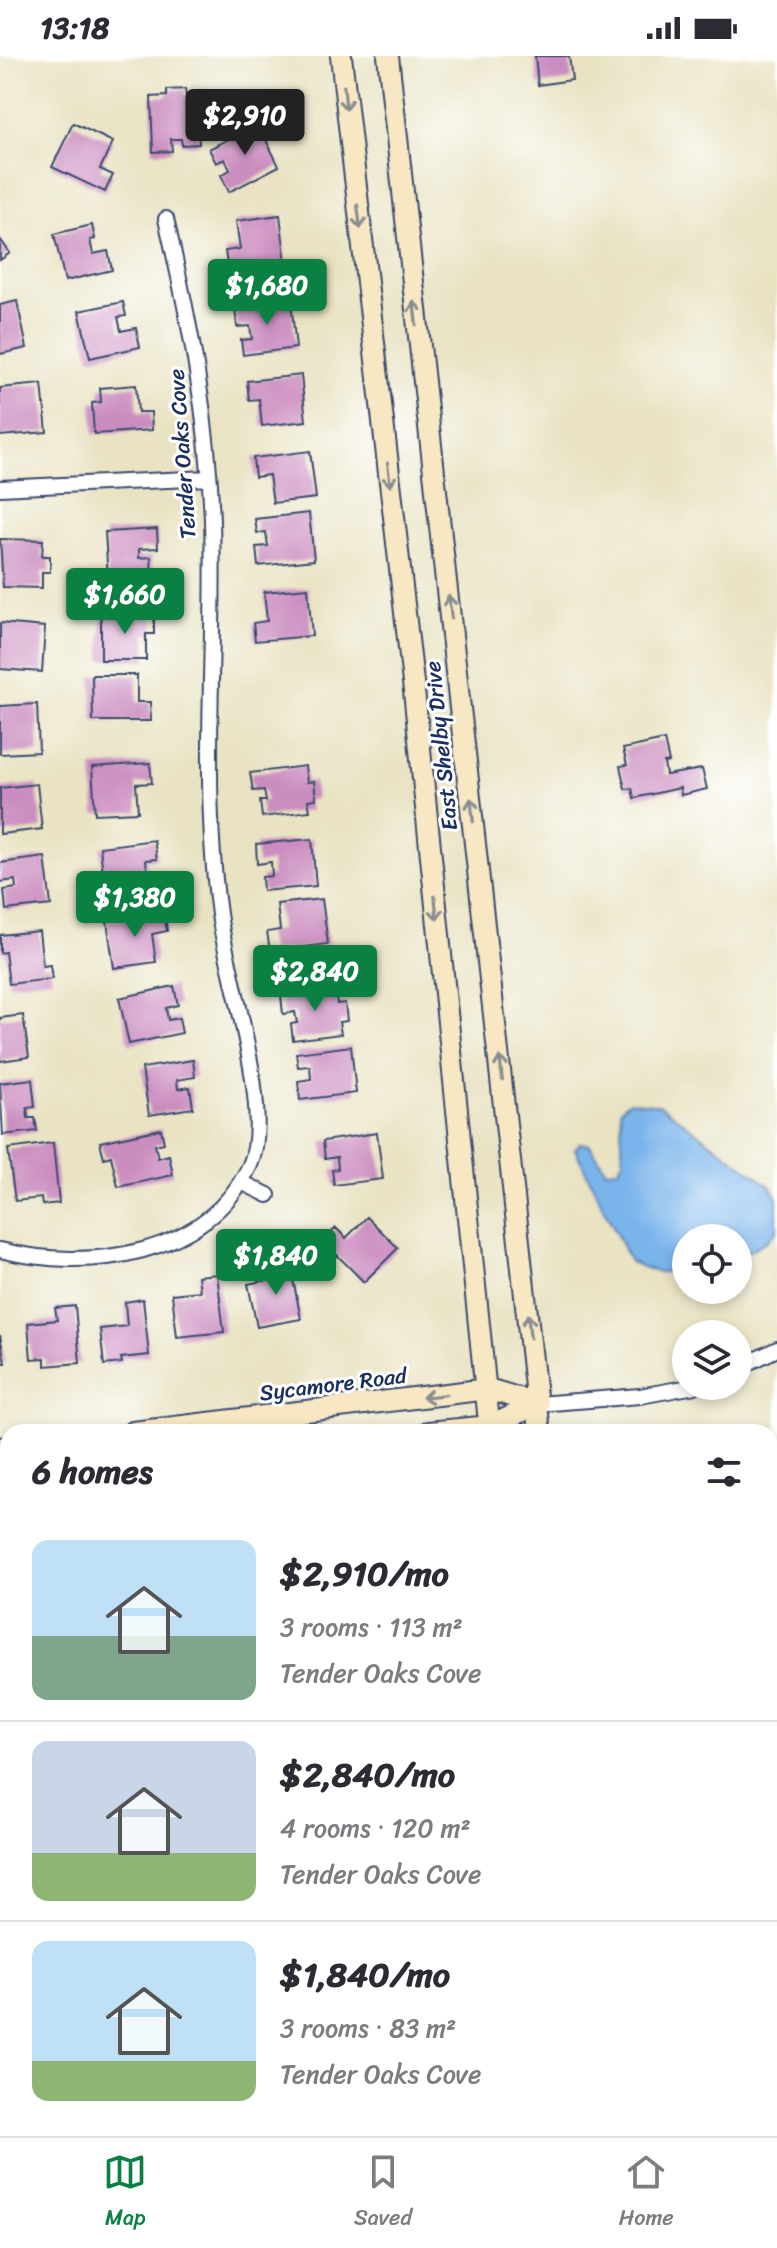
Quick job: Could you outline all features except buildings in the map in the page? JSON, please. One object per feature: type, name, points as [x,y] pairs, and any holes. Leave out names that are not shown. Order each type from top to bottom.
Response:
[{"type":"main road","name":"East Shelby Drive","points":[[341,56],[414,691],[490,1424]]},
{"type":"main road","name":"East Shelby Drive","points":[[388,56],[539,1424]]},
{"type":"main road","name":"Sycamore Road","points":[[199,1424],[488,1389],[538,1404]]},
{"type":"main road","name":"Sycamore Road","points":[[500,1424],[538,1404]]},
{"type":"street","name":"Tender Oaks Cove","points":[[0,1250],[60,1261],[150,1250],[198,1228],[232,1198],[252,1162],[257,1132],[247,1036],[230,973],[211,857],[209,478],[194,339],[166,219]]},
{"type":"street","points":[[0,488],[209,478]]},
{"type":"street","points":[[241,1182],[268,1195]]},
{"type":"street","points":[[752,1361],[777,1349]]},
{"type":"street","name":"Sycamore Road","points":[[538,1404],[640,1396],[672,1390]]},
{"type":"water","points":[[629,1101],[660,1105],[770,1186],[777,1197],[777,1230],[767,1241],[752,1249],[752,1224],[672,1224],[672,1271],[658,1273],[630,1262],[575,1149],[580,1143],[590,1145],[606,1170],[618,1169],[623,1160],[620,1110]]}]
